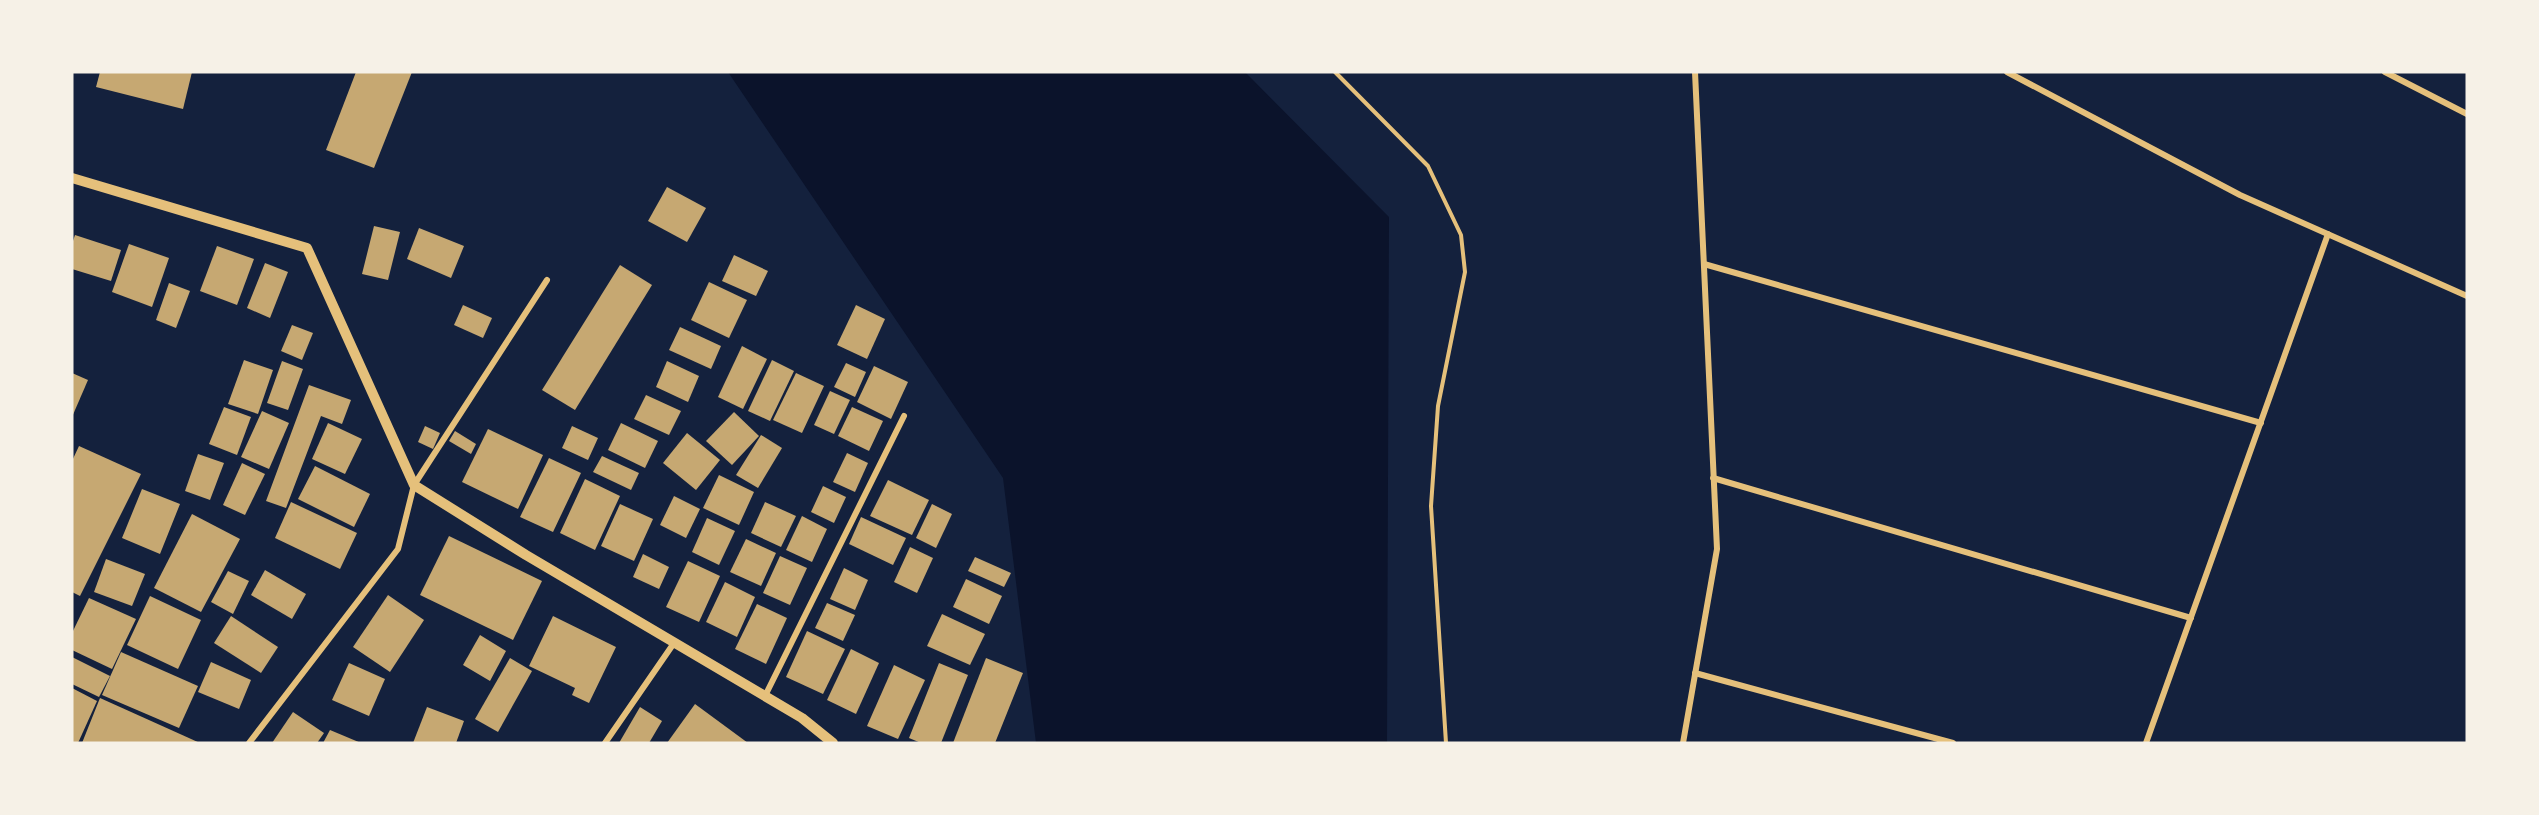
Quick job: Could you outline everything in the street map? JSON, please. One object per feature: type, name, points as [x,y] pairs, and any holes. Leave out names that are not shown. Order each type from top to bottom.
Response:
[{"type":"street","points":[[1683,743],[1717,549],[1695,72]]},
{"type":"street","points":[[2007,72],[2240,195],[2465,295],[2467,286]]},
{"type":"street","points":[[2385,72],[2467,114]]},
{"type":"street","points":[[72,178],[307,248],[414,485],[802,718],[832,743]]},
{"type":"street","points":[[2146,743],[2328,234]]},
{"type":"street","points":[[1704,264],[2261,423]]},
{"type":"street","points":[[249,743],[398,549],[414,485],[547,280]]},
{"type":"street","points":[[765,696],[904,416]]},
{"type":"street","points":[[1713,478],[2191,618]]},
{"type":"street","points":[[605,743],[674,643]]},
{"type":"street","points":[[1695,673],[1953,743]]},
{"type":"path","points":[[1335,72],[1428,166],[1461,235],[1464,272],[1438,406],[1431,506],[1446,743]]},
{"type":"water","points":[[728,72],[1245,72],[1389,217],[1387,743],[1036,743],[1003,478]]},
{"type":"building","points":[[100,72],[192,72],[183,109],[96,87]]},
{"type":"building","points":[[356,72],[412,72],[374,168],[326,150]]},
{"type":"building","points":[[667,187],[706,208],[687,242],[648,221]]},
{"type":"building","points":[[374,226],[400,232],[388,280],[362,274]]},
{"type":"building","points":[[419,228],[464,246],[451,278],[407,259]]},
{"type":"building","points":[[75,235],[121,250],[111,281],[72,269],[72,244]]},
{"type":"building","points":[[129,244],[169,258],[152,307],[112,292]]},
{"type":"building","points":[[217,246],[254,259],[237,305],[200,291]]},
{"type":"building","points":[[734,255],[768,271],[756,296],[722,281]]},
{"type":"building","points":[[265,263],[288,272],[270,318],[247,308]]},
{"type":"building","points":[[620,265],[652,285],[575,410],[542,390]]},
{"type":"building","points":[[709,282],[747,300],[729,338],[691,320]]},
{"type":"building","points":[[169,283],[190,291],[176,328],[156,320]]},
{"type":"building","points":[[463,305],[492,318],[483,338],[454,325]]},
{"type":"building","points":[[856,305],[885,319],[867,359],[837,345]]},
{"type":"building","points":[[292,325],[313,333],[302,360],[281,351]]},
{"type":"building","points":[[680,327],[721,346],[711,369],[669,350]]},
{"type":"building","points":[[742,346],[767,359],[743,409],[718,397]]},
{"type":"building","points":[[244,360],[273,370],[258,414],[228,404]]},
{"type":"building","points":[[772,360],[794,371],[770,421],[748,411]]},
{"type":"building","points":[[282,361],[303,369],[288,410],[267,403]]},
{"type":"building","points":[[667,361],[699,376],[688,402],[656,387]]},
{"type":"building","points":[[846,363],[866,372],[855,397],[834,387]]},
{"type":"building","points":[[874,366],[908,382],[891,419],[857,402]]},
{"type":"building","points":[[72,373],[88,380],[72,417]]},
{"type":"building","points":[[796,373],[824,386],[802,433],[773,420]]},
{"type":"building","points":[[309,385],[351,400],[342,424],[321,416],[286,508],[266,501]]},
{"type":"building","points":[[830,391],[850,400],[834,434],[814,425]]},
{"type":"building","points":[[646,395],[681,411],[669,435],[634,419]]},
{"type":"building","points":[[224,407],[251,417],[237,455],[209,444]]},
{"type":"building","points":[[852,407],[883,421],[869,451],[838,436]]},
{"type":"building","points":[[262,411],[289,423],[269,469],[241,457]]},
{"type":"building","points":[[734,412],[759,436],[732,465],[706,441]]},
{"type":"building","points":[[328,423],[362,439],[345,474],[312,459]]},
{"type":"building","points":[[621,423],[658,441],[645,468],[608,450]]},
{"type":"building","points":[[425,426],[440,433],[433,449],[418,442]]},
{"type":"building","points":[[572,426],[598,438],[588,460],[562,448]]},
{"type":"building","points":[[488,429],[543,455],[518,509],[462,482]]},
{"type":"building","points":[[455,431],[476,444],[471,454],[449,441]]},
{"type":"building","points":[[687,433],[720,460],[696,490],[663,463]]},
{"type":"building","points":[[761,435],[782,448],[758,488],[736,475]]},
{"type":"building","points":[[79,446],[141,474],[80,596],[72,592],[72,461]]},
{"type":"building","points":[[847,453],[868,463],[855,492],[833,482]]},
{"type":"building","points":[[198,454],[224,463],[210,500],[185,491]]},
{"type":"building","points":[[602,456],[639,473],[631,490],[593,472]]},
{"type":"building","points":[[549,458],[581,473],[553,532],[520,517]]},
{"type":"building","points":[[242,463],[265,474],[245,515],[223,505]]},
{"type":"building","points":[[315,466],[370,494],[354,527],[298,499]]},
{"type":"building","points":[[719,475],[754,492],[739,525],[703,508]]},
{"type":"building","points":[[585,479],[620,496],[595,550],[560,533]]},
{"type":"building","points":[[888,480],[929,500],[912,535],[870,516]]},
{"type":"building","points":[[823,486],[846,497],[834,523],[811,512]]},
{"type":"building","points":[[142,489],[180,504],[160,554],[122,538]]},
{"type":"building","points":[[674,496],[700,509],[686,538],[660,525]]},
{"type":"building","points":[[291,502],[357,533],[340,569],[275,538]]},
{"type":"building","points":[[765,502],[796,516],[781,547],[751,533]]},
{"type":"building","points":[[620,504],[653,519],[634,561],[601,546]]},
{"type":"building","points":[[932,504],[952,514],[936,548],[916,538]]},
{"type":"building","points":[[192,514],[240,539],[201,612],[154,588]]},
{"type":"building","points":[[802,516],[827,529],[812,562],[786,550]]},
{"type":"building","points":[[861,517],[906,538],[893,565],[849,544]]},
{"type":"building","points":[[707,518],[735,531],[719,565],[692,552]]},
{"type":"building","points":[[449,536],[542,581],[513,640],[420,595]]},
{"type":"building","points":[[746,539],[776,553],[761,586],[730,572]]},
{"type":"building","points":[[910,547],[933,558],[917,593],[894,582]]},
{"type":"building","points":[[643,554],[669,567],[659,589],[633,577]]},
{"type":"building","points":[[780,556],[807,568],[790,605],[763,593]]},
{"type":"building","points":[[975,557],[1011,573],[1004,587],[968,571]]},
{"type":"building","points":[[106,559],[145,574],[132,606],[94,592]]},
{"type":"building","points":[[688,561],[720,576],[699,622],[666,607]]},
{"type":"building","points":[[844,568],[868,580],[855,610],[830,599]]},
{"type":"building","points":[[265,570],[306,594],[292,619],[251,595]]},
{"type":"building","points":[[228,571],[249,581],[233,614],[211,602]]},
{"type":"building","points":[[966,579],[1002,596],[989,624],[953,607]]},
{"type":"building","points":[[725,582],[755,597],[737,637],[706,622]]},
{"type":"building","points":[[388,595],[424,620],[390,672],[353,647]]},
{"type":"building","points":[[150,596],[201,620],[178,669],[127,645]]},
{"type":"building","points":[[89,598],[136,619],[112,669],[72,650],[72,633]]},
{"type":"building","points":[[827,603],[855,615],[843,641],[815,628]]},
{"type":"building","points":[[757,604],[787,618],[766,664],[735,649]]},
{"type":"building","points":[[942,614],[985,634],[970,665],[927,646]]},
{"type":"building","points":[[231,616],[278,647],[261,673],[214,643]]},
{"type":"building","points":[[553,616],[616,647],[589,703],[572,695],[575,688],[529,666]]},
{"type":"building","points":[[807,631],[845,649],[823,694],[786,677]]},
{"type":"building","points":[[480,635],[506,651],[490,681],[463,665]]},
{"type":"building","points":[[851,649],[879,663],[856,714],[827,700]]},
{"type":"building","points":[[121,652],[198,686],[179,728],[102,695]]},
{"type":"building","points":[[72,657],[110,676],[99,697],[72,684]]},
{"type":"building","points":[[510,658],[532,671],[498,732],[475,719]]},
{"type":"building","points":[[986,658],[1023,673],[995,743],[953,743]]},
{"type":"building","points":[[211,662],[251,680],[239,709],[198,692]]},
{"type":"building","points":[[349,663],[385,679],[369,716],[332,700]]},
{"type":"building","points":[[939,663],[968,675],[941,743],[921,743],[909,738]]},
{"type":"building","points":[[894,665],[925,680],[898,739],[867,726]]},
{"type":"building","points":[[72,688],[97,701],[78,743],[72,743]]},
{"type":"building","points":[[100,698],[200,743],[82,743]]},
{"type":"building","points":[[695,704],[748,743],[667,743]]},
{"type":"building","points":[[427,707],[464,721],[456,743],[413,743]]},
{"type":"building","points":[[640,707],[662,721],[649,743],[619,743]]},
{"type":"building","points":[[293,712],[324,733],[317,743],[272,743]]},
{"type":"building","points":[[330,730],[361,743],[323,743]]}]
